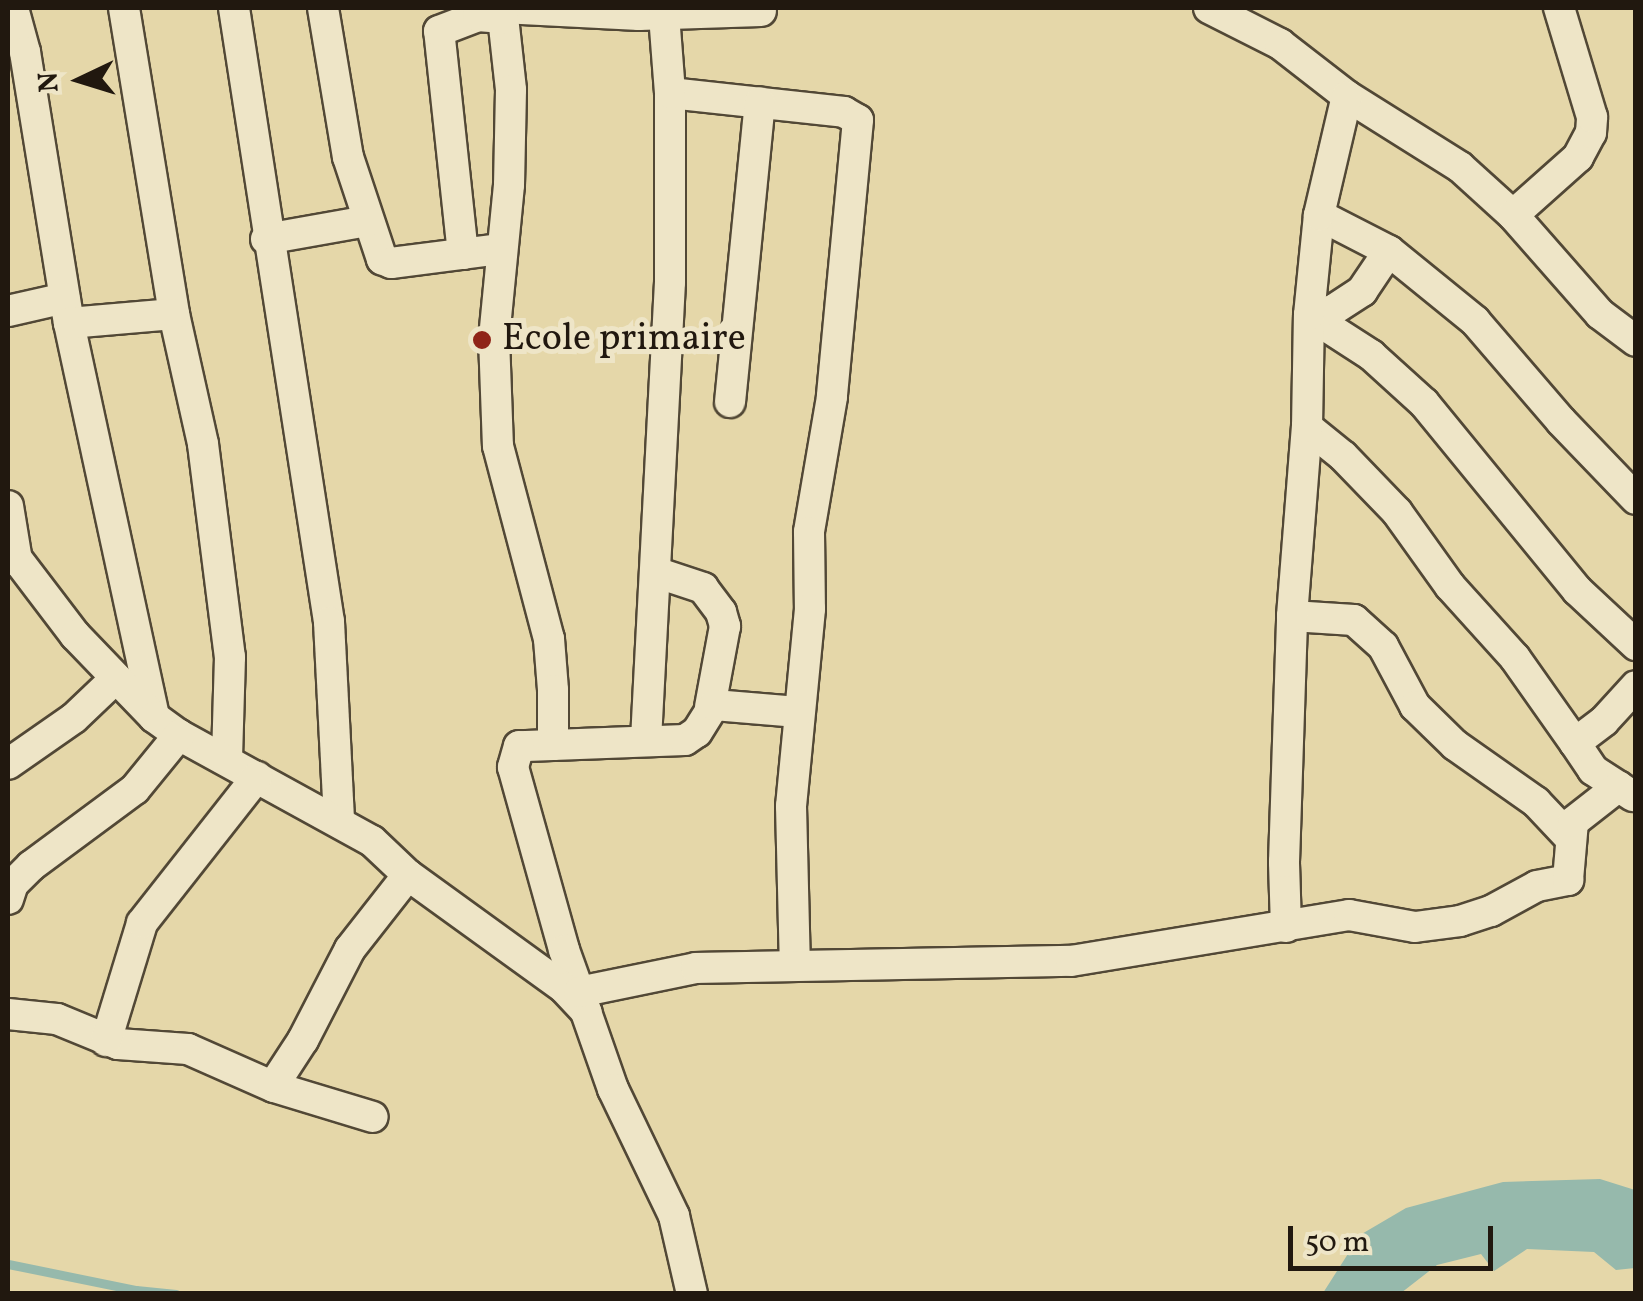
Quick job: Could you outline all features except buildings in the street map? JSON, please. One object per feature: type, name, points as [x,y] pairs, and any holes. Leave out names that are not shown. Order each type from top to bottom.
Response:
[{"type":"street","points":[[13,8],[25,52],[67,311],[154,717]]},
{"type":"street","points":[[124,8],[174,314],[203,444],[227,625],[232,693],[227,760]]},
{"type":"street","points":[[234,8],[266,239],[328,622],[339,819]]},
{"type":"street","points":[[323,8],[348,157],[382,259],[391,263],[501,249]]},
{"type":"street","points":[[1209,8],[1280,44],[1347,96],[1460,167],[1513,215],[1600,314],[1636,342]]},
{"type":"street","points":[[1513,215],[1578,157],[1591,133],[1592,118],[1559,8]]},
{"type":"street","points":[[462,254],[439,31],[503,11],[664,15],[761,11]]},
{"type":"street","points":[[503,11],[511,90],[509,185],[494,338],[498,446],[549,639],[552,745]]},
{"type":"street","points":[[646,740],[670,282],[670,93],[664,15]]},
{"type":"street","points":[[670,93],[852,114],[858,120],[835,368],[809,532],[810,609],[791,820],[794,965]]},
{"type":"street","points":[[1286,927],[1284,862],[1292,616],[1316,319],[1319,215],[1347,96]]},
{"type":"street","points":[[730,402],[760,102]]},
{"type":"street","points":[[1319,215],[1389,251],[1475,321],[1561,421],[1636,499]]},
{"type":"street","points":[[266,239],[367,222]]},
{"type":"street","points":[[1316,319],[1362,292],[1389,251]]},
{"type":"street","points":[[8,312],[174,314]]},
{"type":"street","points":[[1316,319],[1371,355],[1424,403],[1577,590],[1636,645]]},
{"type":"street","points":[[583,1002],[696,968],[1071,960],[1349,915],[1414,927],[1480,916],[1537,886],[1568,880],[1574,822],[1627,792],[1590,767],[1515,658],[1450,586],[1397,512],[1307,428]]},
{"type":"street","points":[[8,506],[12,554],[74,635],[154,717],[180,736],[339,819],[372,841],[408,875],[583,1002]]},
{"type":"street","points":[[655,572],[703,588],[721,612],[725,626],[710,707],[691,737],[519,746],[513,767],[583,1002],[614,1089],[674,1216],[692,1294]]},
{"type":"street","points":[[1292,616],[1354,620],[1383,646],[1415,706],[1455,745],[1536,802],[1570,838]]},
{"type":"street","points":[[8,764],[74,718],[116,678]]},
{"type":"street","points":[[1575,743],[1604,721],[1636,686]]},
{"type":"street","points":[[710,707],[798,712]]},
{"type":"street","points":[[8,900],[13,884],[31,866],[134,789],[180,736]]},
{"type":"street","points":[[106,1041],[142,922],[257,777]]},
{"type":"street","points":[[273,1086],[303,1040],[350,949],[408,875]]},
{"type":"street","points":[[13,1008],[57,1019],[106,1041],[188,1049],[273,1086],[373,1117]]},
{"type":"shaded area","points":[[1600,1179],[1635,1190],[1635,1268],[1616,1270],[1594,1252],[1527,1249],[1494,1271],[1481,1254],[1437,1265],[1401,1293],[1323,1293],[1360,1235],[1406,1208],[1503,1182]]},
{"type":"waterway","points":[[8,1264],[136,1290],[176,1294]]},
{"type":"place","name":"Ecole primaire","points":[[482,340]]}]
